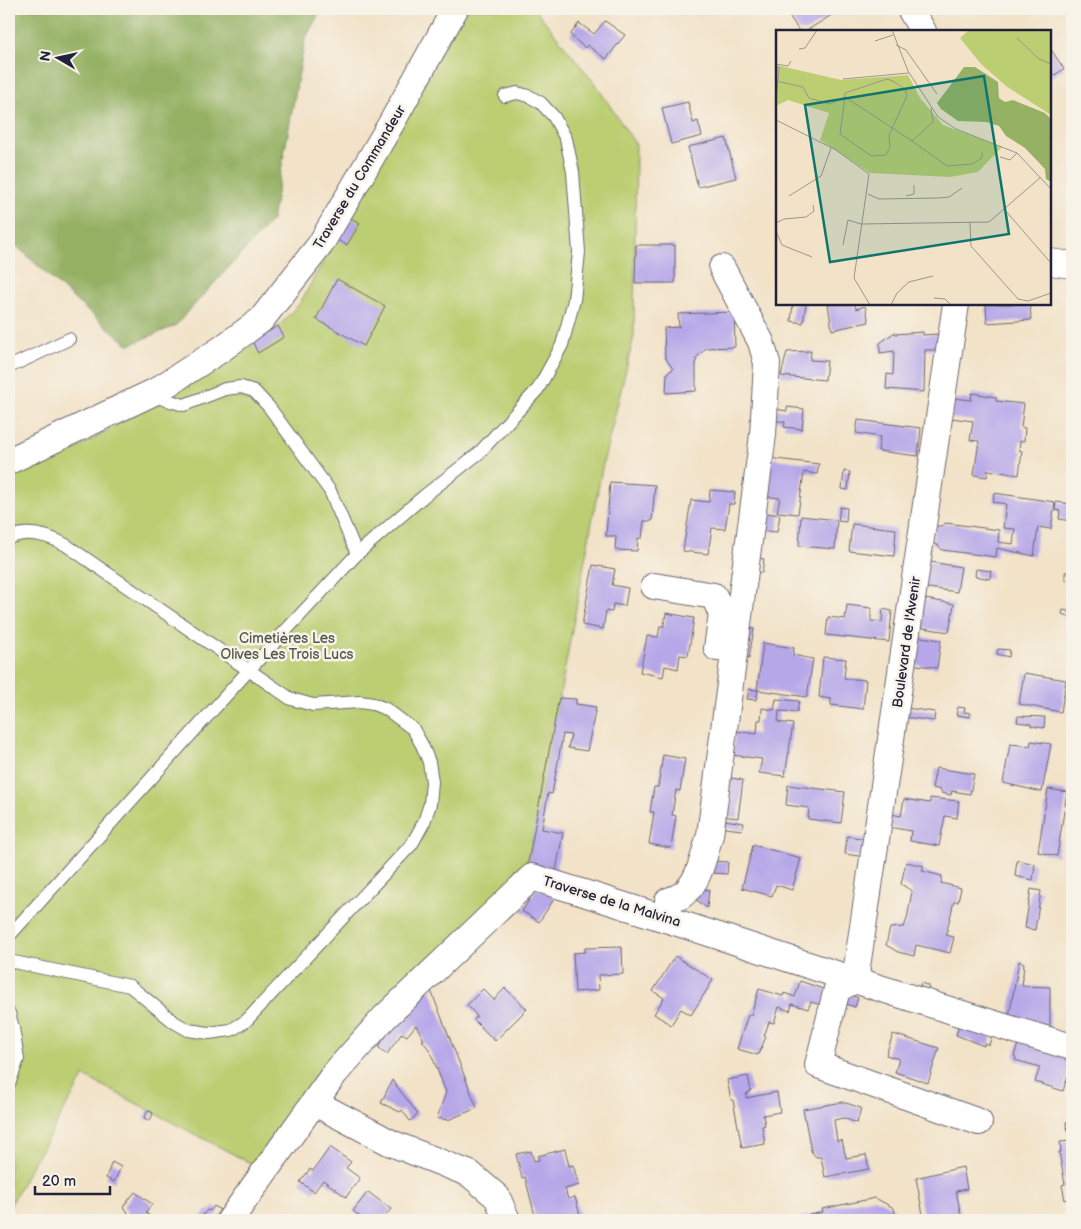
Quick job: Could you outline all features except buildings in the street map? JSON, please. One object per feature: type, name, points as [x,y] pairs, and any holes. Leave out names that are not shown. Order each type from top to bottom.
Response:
[{"type":"street","name":"Traverse du Commandeur","points":[[9,461],[156,391],[220,350],[261,320],[320,245],[455,9]]},
{"type":"street","points":[[910,9],[922,30]]},
{"type":"street","points":[[1051,262],[1072,265]]},
{"type":"street","points":[[664,908],[681,896],[697,876],[710,835],[763,435],[767,363],[761,342],[722,268]]},
{"type":"street","name":"Boulevard de l'Avenir","points":[[855,980],[956,305]]},
{"type":"street","points":[[654,586],[714,596],[722,615],[690,850],[664,908]]},
{"type":"street","name":"Traverse de la Malvina","points":[[230,1220],[336,1073],[384,1018],[532,876],[664,908],[855,980],[963,1016],[1072,1047]]},
{"type":"street","points":[[855,980],[838,989],[818,1064],[979,1122]]},
{"type":"street","points":[[315,1103],[391,1143],[470,1174],[497,1197],[508,1220]]},
{"type":"lane","points":[[9,936],[249,670],[357,554],[424,496],[479,453],[538,389],[562,345],[574,300],[579,252],[574,172],[566,139],[554,117],[542,103],[529,96],[517,93],[505,96]]},
{"type":"lane","points":[[9,367],[69,338]]},
{"type":"lane","points":[[156,391],[160,398],[184,405],[225,389],[241,387],[254,391],[269,407],[330,490],[357,554]]},
{"type":"lane","points":[[9,538],[25,534],[39,534],[51,537],[66,545],[291,699],[313,705],[360,702],[386,709],[413,729],[429,762],[432,782],[430,804],[424,822],[412,844],[246,1021],[231,1030],[209,1032],[188,1030],[174,1022],[130,986],[9,961]]},
{"type":"lane","points":[[9,1013],[18,1059],[9,1084]]},
{"type":"green space","points":[[9,9],[321,9],[305,40],[272,220],[175,326],[129,345],[76,301],[9,239]]},
{"type":"green space","name":"Cimetières Les Olives Les Trois Lucs","points":[[465,9],[535,9],[596,85],[636,145],[634,336],[602,468],[527,867],[305,1096],[252,1164],[84,1076],[9,1208],[9,473],[75,450],[279,326],[300,303]]}]
